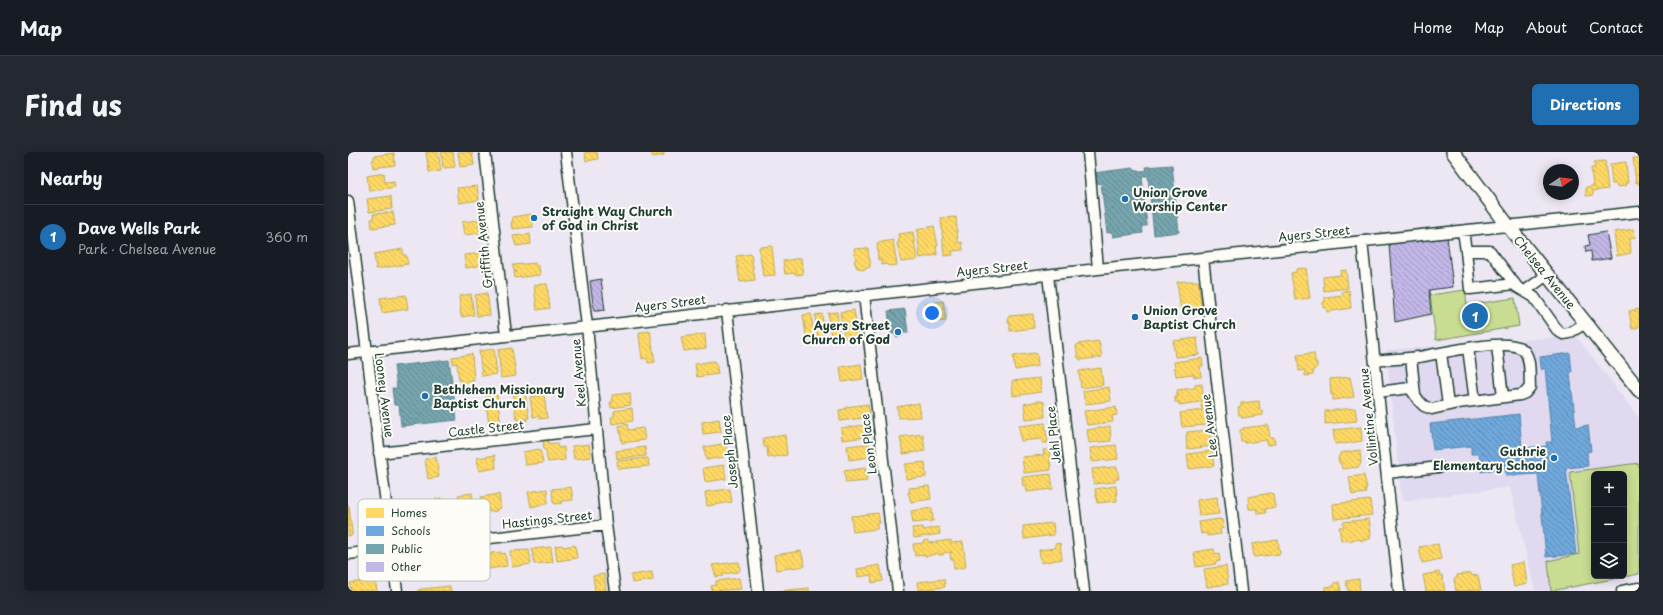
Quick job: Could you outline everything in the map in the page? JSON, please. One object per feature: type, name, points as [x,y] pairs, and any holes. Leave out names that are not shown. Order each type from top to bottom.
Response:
[{"type":"main road","name":"Chelsea Avenue","points":[[1453,152],[1509,227],[1639,390]]},
{"type":"street","name":"Griffith Avenue","points":[[485,152],[506,335]]},
{"type":"street","name":"Keel Avenue","points":[[566,152],[587,326],[606,525],[615,591]]},
{"type":"street","points":[[1088,152],[1098,269]]},
{"type":"street","name":"Looney Avenue","points":[[348,201],[386,499]]},
{"type":"street","name":"Ayers Street","points":[[348,354],[1098,269],[1509,227],[1639,212]]},
{"type":"street","points":[[1463,231],[1470,289],[1515,284]]},
{"type":"street","name":"Vollintine Avenue","points":[[1362,241],[1399,591]]},
{"type":"street","points":[[1466,251],[1490,251],[1515,284],[1534,296],[1558,331],[1563,334],[1569,333],[1586,324]]},
{"type":"street","name":"Lee Avenue","points":[[1203,258],[1241,591]]},
{"type":"street","name":"Jehl Place","points":[[1048,275],[1084,591]]},
{"type":"street","points":[[1525,291],[1547,275]]},
{"type":"street","name":"Leon Place","points":[[864,295],[898,591]]},
{"type":"street","name":"Joseph Place","points":[[727,310],[758,591]]},
{"type":"street","points":[[1375,360],[1411,358],[1468,348],[1498,346],[1516,347],[1522,349],[1528,358],[1530,387],[1520,395],[1448,405],[1432,409],[1428,408],[1419,401],[1410,388],[1378,392]]},
{"type":"street","points":[[1498,346],[1503,397]]},
{"type":"street","points":[[1468,348],[1475,401]]},
{"type":"street","points":[[1441,353],[1448,405]]},
{"type":"street","points":[[1411,358],[1416,395]]},
{"type":"street","name":"Castle Street","points":[[380,453],[596,429]]},
{"type":"street","points":[[1387,473],[1439,467]]},
{"type":"street","name":"Hastings Street","points":[[490,539],[606,525]]},
{"type":"street","name":"Hastings Street","points":[[348,554],[358,553]]},
{"type":"street","name":"Looney Avenue","points":[[396,581],[397,591]]},
{"type":"street","points":[[1622,591],[1639,588]]},
{"type":"shaded area","points":[[1576,336],[1639,418],[1639,574],[1627,576],[1627,471],[1591,471],[1591,579],[1613,579],[1551,591],[1535,590],[1510,487],[1402,501],[1386,350]]},
{"type":"green space","points":[[1465,290],[1467,305],[1515,298],[1519,326],[1436,340],[1430,295]]},
{"type":"green space","points":[[1639,463],[1639,574],[1627,576],[1627,471],[1591,471],[1591,579],[1613,579],[1551,591],[1548,561],[1579,554],[1570,472]]},
{"type":"building: Homes","points":[[426,152],[438,152],[441,171],[429,172]]},
{"type":"building: Homes","points":[[441,152],[453,152],[455,167],[443,168]]},
{"type":"building: Homes","points":[[458,152],[472,152],[474,165],[460,167]]},
{"type":"building: Homes","points":[[585,152],[597,152],[598,159],[586,161]]},
{"type":"building: Homes","points":[[651,152],[664,152],[664,155],[653,157]]},
{"type":"building: Homes","points":[[394,153],[395,165],[373,168],[372,160],[374,160],[374,156]]},
{"type":"building: Homes","points":[[1633,158],[1639,158],[1639,185],[1638,182],[1636,183]]},
{"type":"building: Homes","points":[[1605,161],[1608,189],[1593,191],[1593,195],[1586,196],[1586,187],[1593,186],[1591,168],[1595,168],[1594,162]]},
{"type":"building: Homes","points":[[1626,162],[1628,183],[1625,183],[1626,186],[1617,187],[1616,184],[1612,184],[1610,164]]},
{"type":"building: Homes","points":[[384,173],[385,182],[394,181],[395,187],[369,191],[367,176]]},
{"type":"building: Homes","points":[[477,186],[479,200],[459,203],[457,188]]},
{"type":"building: Homes","points":[[391,196],[392,209],[369,212],[367,199]]},
{"type":"building: Homes","points":[[393,212],[395,225],[372,228],[371,219],[374,219],[373,214]]},
{"type":"building: Homes","points":[[532,214],[533,227],[512,229],[512,217]]},
{"type":"building: Homes","points":[[956,217],[958,243],[962,242],[963,250],[952,251],[953,255],[944,256],[941,218]]},
{"type":"building: Homes","points":[[478,220],[480,233],[464,235],[462,222]]},
{"type":"building: Homes","points":[[934,226],[938,246],[936,246],[937,255],[920,258],[917,230]]},
{"type":"building: Homes","points":[[1634,229],[1635,237],[1630,239],[1631,253],[1617,256],[1614,232]]},
{"type":"building: Homes","points":[[913,232],[917,260],[901,262],[897,243],[899,243],[898,234]]},
{"type":"building: Homes","points":[[530,234],[531,244],[516,246],[513,236]]},
{"type":"building: Homes","points":[[893,240],[897,265],[882,265],[881,260],[878,260],[877,243]]},
{"type":"building: Homes","points":[[772,246],[775,275],[763,276],[759,247]]},
{"type":"building: Homes","points":[[868,248],[870,267],[862,270],[857,268],[854,261],[856,260],[854,249]]},
{"type":"building: Homes","points":[[403,249],[403,255],[406,255],[408,264],[376,269],[374,254]]},
{"type":"building: Homes","points":[[484,253],[484,265],[466,268],[464,255]]},
{"type":"building: Homes","points":[[751,254],[755,280],[740,282],[736,256]]},
{"type":"building: Homes","points":[[801,258],[803,274],[785,274],[783,261]]},
{"type":"building: Homes","points":[[535,263],[536,266],[539,266],[540,275],[515,278],[514,272],[517,271],[514,271],[513,265]]},
{"type":"building: Homes","points":[[1306,268],[1310,298],[1295,300],[1291,273],[1296,272],[1296,269]]},
{"type":"building: Homes","points":[[1346,270],[1348,288],[1324,291],[1323,277],[1341,275],[1340,271]]},
{"type":"building: Homes","points":[[1198,281],[1202,309],[1181,312],[1177,282]]},
{"type":"building: Homes","points":[[547,284],[550,308],[537,310],[534,285]]},
{"type":"building: Homes","points":[[1349,290],[1351,308],[1327,312],[1326,307],[1323,308],[1325,297],[1343,295],[1342,291]]},
{"type":"building: Homes","points":[[487,293],[490,315],[477,316],[475,295]]},
{"type":"building: Homes","points":[[471,294],[474,315],[461,317],[459,296]]},
{"type":"building: Homes","points":[[406,295],[408,309],[382,313],[380,298]]},
{"type":"building: Homes","points":[[943,301],[946,321],[928,323],[925,304]]},
{"type":"building: Homes","points":[[1639,309],[1639,327],[1632,329],[1629,311]]},
{"type":"building: Homes","points":[[854,310],[858,337],[844,338],[840,312]]},
{"type":"building: Homes","points":[[837,312],[840,337],[831,338],[828,313]]},
{"type":"building: Homes","points":[[811,314],[815,341],[807,342],[803,315]]},
{"type":"building: Homes","points":[[822,314],[825,340],[818,341],[815,315]]},
{"type":"building: Homes","points":[[1033,314],[1034,328],[1010,331],[1010,323],[1008,323],[1009,316]]},
{"type":"building: Homes","points":[[650,331],[655,362],[648,363],[647,358],[642,359],[639,335],[640,332]]},
{"type":"building: Homes","points":[[705,334],[706,348],[684,351],[681,337]]},
{"type":"building: Homes","points":[[1197,338],[1199,355],[1175,357],[1173,341]]},
{"type":"building: Homes","points":[[1099,341],[1102,357],[1080,360],[1080,358],[1078,358],[1076,346],[1078,344]]},
{"type":"building: Homes","points":[[512,348],[516,376],[501,378],[498,350]]},
{"type":"building: Homes","points":[[494,349],[497,374],[482,376],[479,351]]},
{"type":"building: Homes","points":[[1034,353],[1037,354],[1038,366],[1015,370],[1013,356]]},
{"type":"building: Homes","points":[[1314,353],[1317,367],[1313,370],[1313,375],[1305,376],[1305,370],[1299,371],[1297,355]]},
{"type":"building: Homes","points":[[472,354],[474,381],[461,383],[461,380],[459,380],[457,363],[453,364],[452,357]]},
{"type":"building: Homes","points":[[1202,358],[1203,366],[1200,366],[1201,377],[1194,377],[1193,374],[1176,376],[1174,362]]},
{"type":"building: Homes","points":[[713,361],[716,362],[718,374],[697,377],[695,364]]},
{"type":"building: Homes","points":[[861,364],[863,379],[842,382],[840,367]]},
{"type":"building: Homes","points":[[1101,368],[1103,385],[1081,388],[1079,371]]},
{"type":"building: Homes","points":[[1350,377],[1354,397],[1333,400],[1333,394],[1331,395],[1330,379]]},
{"type":"building: Homes","points":[[1040,378],[1041,392],[1013,396],[1012,381]]},
{"type":"building: Homes","points":[[1202,384],[1203,395],[1206,394],[1207,401],[1179,405],[1179,402],[1175,402],[1175,397],[1178,397],[1176,394],[1178,394],[1177,390],[1195,388],[1195,385]]},
{"type":"building: Homes","points":[[1109,387],[1111,401],[1085,404],[1083,391]]},
{"type":"building: Homes","points":[[525,393],[529,418],[526,418],[527,421],[518,422],[518,419],[516,419],[513,395]]},
{"type":"building: Homes","points":[[630,393],[631,405],[611,408],[610,402],[613,402],[612,395]]},
{"type":"building: Homes","points":[[497,395],[501,424],[489,425],[485,397]]},
{"type":"building: Homes","points":[[544,395],[547,418],[539,419],[539,416],[533,417],[530,397]]},
{"type":"building: Homes","points":[[1038,401],[1044,402],[1045,417],[1026,419],[1024,404]]},
{"type":"building: Homes","points":[[1259,401],[1260,411],[1262,410],[1263,415],[1242,418],[1242,415],[1239,415],[1238,407],[1241,406],[1241,403]]},
{"type":"building: Homes","points":[[919,403],[921,417],[899,418],[897,407]]},
{"type":"building: Homes","points":[[868,404],[870,417],[840,421],[839,410],[846,409],[846,407]]},
{"type":"building: Homes","points":[[1208,404],[1210,419],[1207,419],[1208,423],[1206,425],[1182,427],[1180,413],[1202,410],[1201,405]]},
{"type":"building: Homes","points":[[1116,407],[1117,415],[1112,416],[1113,422],[1087,425],[1084,411]]},
{"type":"building: Homes","points":[[632,408],[633,421],[612,424],[611,417],[614,417],[614,411]]},
{"type":"building: Homes","points":[[1355,408],[1357,421],[1325,424],[1325,411]]},
{"type":"building: Homes","points":[[719,419],[721,432],[703,434],[702,422]]},
{"type":"building: Homes","points":[[1045,423],[1048,443],[1042,443],[1041,439],[1021,441],[1019,426]]},
{"type":"building: Homes","points":[[627,424],[628,430],[643,428],[645,440],[622,443],[619,426]]},
{"type":"building: Homes","points":[[865,425],[866,437],[842,440],[841,428]]},
{"type":"building: Homes","points":[[1268,425],[1270,438],[1274,438],[1275,444],[1267,445],[1267,440],[1245,443],[1245,441],[1241,442],[1240,430],[1244,429],[1243,428]]},
{"type":"building: Homes","points":[[1110,426],[1111,441],[1089,443],[1087,430]]},
{"type":"building: Homes","points":[[1361,427],[1362,441],[1335,444],[1333,430]]},
{"type":"building: Homes","points":[[1210,430],[1212,446],[1187,448],[1187,432]]},
{"type":"building: Homes","points":[[923,434],[925,451],[903,454],[900,437]]},
{"type":"building: Homes","points":[[785,435],[787,455],[768,458],[767,447],[764,447],[763,438]]},
{"type":"building: Homes","points":[[543,440],[548,440],[549,444],[557,443],[558,448],[564,447],[565,460],[548,462],[546,450],[544,450]]},
{"type":"building: Homes","points":[[589,444],[591,457],[574,459],[572,446]]},
{"type":"building: Homes","points":[[722,444],[726,445],[727,454],[724,455],[724,457],[706,460],[704,447]]},
{"type":"building: Homes","points":[[869,444],[871,453],[870,457],[849,460],[847,446]]},
{"type":"building: Homes","points":[[1116,445],[1118,459],[1092,462],[1090,448]]},
{"type":"building: Homes","points":[[645,447],[646,456],[617,459],[616,451]]},
{"type":"building: Homes","points":[[540,449],[543,463],[525,465],[523,452]]},
{"type":"building: Homes","points":[[1043,450],[1049,450],[1051,470],[1024,473],[1022,457],[1044,455]]},
{"type":"building: Homes","points":[[1360,450],[1361,463],[1359,467],[1342,469],[1338,457],[1340,456],[1340,453]]},
{"type":"building: Homes","points":[[1212,451],[1214,466],[1189,469],[1187,454]]},
{"type":"building: Homes","points":[[495,455],[496,468],[479,471],[477,458]]},
{"type":"building: Homes","points":[[436,457],[439,477],[428,479],[425,459]]},
{"type":"building: Homes","points":[[648,458],[649,466],[618,469],[617,461]]},
{"type":"building: Homes","points":[[925,462],[926,477],[906,479],[905,464]]},
{"type":"building: Homes","points":[[724,465],[726,479],[705,482],[703,468]]},
{"type":"building: Homes","points":[[1117,467],[1119,479],[1115,479],[1115,482],[1094,484],[1092,469]]},
{"type":"building: Homes","points":[[865,468],[867,481],[846,483],[844,471]]},
{"type":"building: Homes","points":[[1051,474],[1053,489],[1027,492],[1026,485],[1023,486],[1022,477]]},
{"type":"building: Homes","points":[[1364,475],[1367,488],[1365,488],[1366,493],[1352,495],[1349,477]]},
{"type":"building: Homes","points":[[929,486],[931,499],[911,502],[908,492],[910,492],[909,488]]},
{"type":"building: Homes","points":[[1116,486],[1117,501],[1097,503],[1095,489]]},
{"type":"building: Homes","points":[[571,487],[573,500],[561,501],[562,503],[555,504],[553,502],[552,489]]},
{"type":"building: Homes","points":[[547,489],[548,503],[531,507],[528,492]]},
{"type":"building: Homes","points":[[730,489],[732,502],[707,506],[705,492]]},
{"type":"building: Homes","points":[[472,493],[473,499],[458,499],[458,495]]},
{"type":"building: Homes","points":[[1271,493],[1273,494],[1275,507],[1265,509],[1266,513],[1257,514],[1257,509],[1249,509],[1248,497]]},
{"type":"building: Homes","points":[[499,494],[501,508],[496,509],[497,511],[490,512],[490,499],[481,499],[481,497]]},
{"type":"building: Homes","points":[[1217,497],[1219,514],[1199,516],[1197,500]]},
{"type":"building: Homes","points":[[1370,500],[1372,515],[1334,519],[1333,504]]},
{"type":"building: Homes","points":[[348,506],[352,535],[348,536]]},
{"type":"building: Homes","points":[[932,508],[933,521],[913,523],[911,511]]},
{"type":"building: Homes","points":[[878,513],[880,523],[877,523],[877,529],[853,532],[851,516]]},
{"type":"building: Homes","points":[[1219,519],[1222,520],[1224,528],[1220,529],[1221,534],[1207,536],[1207,533],[1201,534],[1199,522]]},
{"type":"building: Homes","points":[[1369,519],[1371,533],[1370,539],[1361,541],[1361,539],[1341,540],[1339,527],[1344,527],[1343,522]]},
{"type":"building: Homes","points":[[1053,523],[1054,535],[1024,539],[1023,526]]},
{"type":"building: Homes","points":[[923,527],[923,530],[939,527],[940,534],[914,538],[912,528]]},
{"type":"building: Homes","points":[[928,540],[929,543],[951,540],[951,543],[963,542],[966,567],[954,569],[953,559],[951,560],[950,553],[952,552],[943,553],[943,555],[939,555],[938,553],[925,557],[925,555],[915,556],[913,544],[923,543],[923,541]]},
{"type":"building: Homes","points":[[1278,540],[1280,554],[1254,557],[1252,544]]},
{"type":"building: Homes","points":[[1060,543],[1062,559],[1041,563],[1039,550],[1055,548],[1055,544]]},
{"type":"building: Homes","points":[[1438,544],[1441,559],[1422,563],[1419,547]]},
{"type":"building: Homes","points":[[562,545],[563,547],[575,545],[577,558],[557,561],[555,546]]},
{"type":"building: Homes","points":[[551,547],[553,562],[534,564],[532,549]]},
{"type":"building: Homes","points":[[1214,549],[1215,554],[1219,553],[1220,561],[1216,562],[1216,564],[1196,567],[1194,552]]},
{"type":"building: Homes","points":[[529,550],[531,564],[512,567],[510,551]]},
{"type":"building: Homes","points":[[801,551],[805,566],[776,570],[774,555]]},
{"type":"building: Homes","points":[[491,553],[505,553],[507,566],[490,569]]},
{"type":"building: Homes","points":[[739,562],[740,570],[738,572],[723,574],[724,576],[716,577],[712,565]]},
{"type":"building: Homes","points":[[1524,562],[1527,584],[1514,587],[1510,565]]},
{"type":"building: Homes","points":[[880,565],[883,581],[872,583],[871,575],[858,577],[857,569]]},
{"type":"building: Homes","points":[[1226,566],[1228,584],[1207,587],[1204,569]]},
{"type":"building: Homes","points":[[652,572],[653,580],[632,583],[631,575]]},
{"type":"building: Homes","points":[[1439,572],[1440,576],[1442,575],[1445,591],[1426,591],[1423,575]]},
{"type":"building: Homes","points":[[1471,573],[1472,576],[1478,575],[1481,590],[1456,591],[1454,579],[1457,578],[1457,575]]},
{"type":"building: Homes","points":[[604,574],[606,590],[595,591],[593,576]]},
{"type":"building: Homes","points":[[739,578],[741,589],[712,591],[711,586],[716,585],[716,581]]},
{"type":"building: Homes","points":[[944,579],[945,587],[918,590],[917,582]]},
{"type":"building: Homes","points":[[1359,579],[1360,591],[1348,591],[1346,581]]},
{"type":"building: Homes","points":[[375,581],[377,591],[351,591],[350,583]]},
{"type":"building: Homes","points":[[1339,582],[1341,591],[1325,591],[1325,587],[1334,586],[1334,583]]},
{"type":"building: Homes","points":[[450,586],[451,591],[417,591],[421,589]]},
{"type":"building: Homes","points":[[809,588],[809,591],[778,591]]},
{"type":"building: Schools","name":"Guthrie Elementary School","points":[[1570,353],[1572,372],[1570,373],[1576,427],[1588,425],[1591,451],[1587,452],[1588,466],[1566,468],[1576,554],[1546,557],[1538,474],[1506,476],[1505,467],[1481,472],[1479,454],[1471,454],[1471,446],[1433,450],[1430,424],[1519,414],[1522,448],[1547,446],[1546,442],[1552,442],[1545,368],[1541,370],[1540,357]]},
{"type":"building: Public","points":[[1172,165],[1179,232],[1154,235],[1148,176],[1142,176],[1147,226],[1142,226],[1143,233],[1113,237],[1112,232],[1107,233],[1101,183],[1094,184],[1093,173],[1133,168],[1134,170],[1142,171],[1147,170],[1146,167]]},
{"type":"building: Public","points":[[905,309],[908,333],[902,333],[902,336],[896,337],[896,334],[891,334],[888,311]]},
{"type":"building: Public","points":[[449,360],[457,420],[401,426],[399,405],[394,405],[392,388],[397,388],[394,366]]},
{"type":"building: Other","points":[[1606,232],[1611,258],[1592,261],[1591,251],[1586,252],[1585,246],[1590,245],[1588,235]]},
{"type":"building: Other","points":[[1447,237],[1453,287],[1429,290],[1431,314],[1395,322],[1389,244]]},
{"type":"building: Other","points":[[601,279],[605,310],[594,311],[590,281]]},
{"type":"place","name":"Union Grove Worship Center","points":[[1125,199]]},
{"type":"place","name":"Straight Way Church of God in Christ","points":[[534,218]]},
{"type":"place","name":"Dave Wells Park","points":[[1475,316]]},
{"type":"place","name":"Union Grove Baptist Church","points":[[1135,317]]},
{"type":"place","name":"Ayers Street Church of God","points":[[898,332]]},
{"type":"place","name":"Bethlehem Missionary Baptist Church","points":[[425,396]]},
{"type":"place","name":"Guthrie Elementary School","points":[[1554,458]]}]
